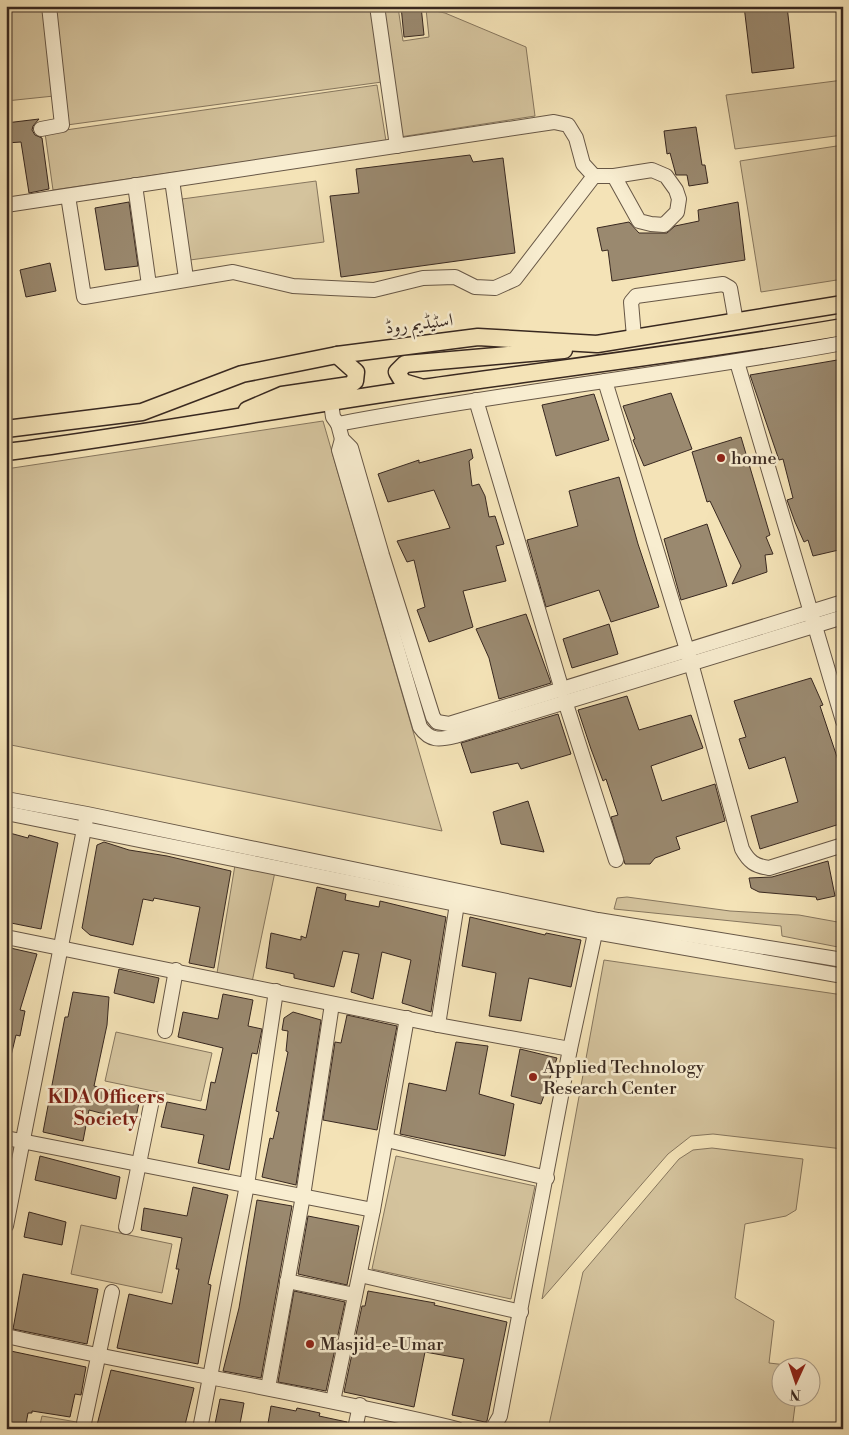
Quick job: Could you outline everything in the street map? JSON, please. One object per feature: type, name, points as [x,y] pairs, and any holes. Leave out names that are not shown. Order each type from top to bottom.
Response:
[{"type":"main road","name":"اسٹیڈیم روڈ","points":[[6,429],[142,412],[242,374],[337,355],[478,337],[598,344],[843,304]]},
{"type":"main road","points":[[6,452],[117,438],[422,388],[699,351],[843,327]]},
{"type":"main road","points":[[422,388],[403,382],[397,372],[405,364],[424,360],[553,351],[598,344]]},
{"type":"main road","points":[[221,420],[282,395],[350,385],[355,381],[356,372],[337,355]]},
{"type":"street","points":[[41,129],[62,125],[49,6]]},
{"type":"street","points":[[377,6],[397,146]]},
{"type":"street","points":[[6,204],[554,122],[568,126],[576,138],[582,164],[594,176],[614,176],[652,170],[666,176],[680,199],[677,212],[664,224],[651,224],[639,221],[614,176]]},
{"type":"street","points":[[68,196],[84,297],[186,278],[233,272],[294,286],[374,290],[423,278],[455,277],[475,287],[495,288],[515,279],[594,176]]},
{"type":"street","points":[[172,180],[186,278]]},
{"type":"street","points":[[135,186],[149,285]]},
{"type":"street","points":[[634,337],[631,302],[636,296],[723,284],[730,288],[736,322]]},
{"type":"street","points":[[338,424],[476,400],[737,362],[843,344]]},
{"type":"street","points":[[737,362],[843,720]]},
{"type":"street","points":[[605,381],[687,649],[742,849],[748,860],[759,867],[770,868],[843,845]]},
{"type":"street","points":[[476,400],[564,695],[616,860]]},
{"type":"street","points":[[331,403],[333,417],[338,424],[342,439],[351,448],[382,555],[433,717],[437,722],[449,724],[691,663],[813,618],[843,602]]},
{"type":"street","points":[[564,695],[687,649],[813,618],[843,617]]},
{"type":"street","points":[[6,799],[87,814],[597,926],[843,976]]},
{"type":"street","points":[[6,813],[457,904],[597,926],[843,960]]},
{"type":"street","points":[[6,1226],[87,814]]},
{"type":"street","points":[[438,1025],[457,904]]},
{"type":"street","points":[[490,1429],[493,1428],[500,1416],[547,1178],[570,1049],[597,926]]},
{"type":"street","points":[[6,937],[176,970],[332,1004],[570,1049]]},
{"type":"street","points":[[165,1031],[176,970]]},
{"type":"street","points":[[200,1429],[247,1185],[276,991]]},
{"type":"street","points":[[268,1388],[303,1196],[332,1004]]},
{"type":"street","points":[[333,1401],[387,1140],[407,1018]]},
{"type":"street","points":[[126,1227],[152,1100]]},
{"type":"street","points":[[6,1138],[373,1210]]},
{"type":"street","points":[[387,1140],[547,1178]]},
{"type":"street","points":[[360,1275],[521,1312]]},
{"type":"street","points":[[287,1281],[355,1295]]},
{"type":"street","points":[[84,1423],[112,1292]]},
{"type":"street","points":[[6,1336],[210,1378],[360,1405],[457,1429]]},
{"type":"street","points":[[355,1429],[360,1405]]},
{"type":"shaded area","points":[[6,6],[44,6],[54,96],[6,101]]},
{"type":"shaded area","points":[[53,6],[371,6],[382,82],[67,125]]},
{"type":"shaded area","points":[[383,7],[398,7],[403,41],[429,37],[426,9],[445,13],[526,47],[535,116],[400,137]]},
{"type":"shaded area","points":[[843,80],[843,135],[735,149],[726,95]]},
{"type":"shaded area","points":[[377,85],[386,141],[53,190],[45,133]]},
{"type":"shaded area","points":[[843,145],[843,279],[761,292],[740,161]]},
{"type":"shaded area","points":[[316,181],[324,242],[190,260],[182,199]]},
{"type":"shaded area","points":[[323,421],[442,831],[6,744],[6,469]]},
{"type":"shaded area","points":[[236,859],[276,867],[251,987],[216,979]]},
{"type":"shaded area","points":[[627,897],[730,911],[799,915],[843,923],[843,948],[782,936],[781,926],[614,909],[617,898]]},
{"type":"shaded area","points":[[604,960],[843,995],[843,1149],[713,1134],[691,1136],[668,1154],[542,1299]]},
{"type":"shaded area","points":[[116,1032],[212,1053],[201,1101],[105,1081]]},
{"type":"shaded area","points":[[712,1148],[803,1159],[796,1210],[786,1216],[745,1224],[735,1298],[774,1321],[769,1363],[772,1363],[772,1408],[795,1408],[792,1429],[548,1429],[583,1272],[679,1159],[693,1150]]},
{"type":"shaded area","points":[[396,1156],[535,1186],[511,1299],[372,1269]]},
{"type":"shaded area","points":[[81,1225],[172,1244],[162,1293],[71,1274]]},
{"type":"shaded area","points":[[42,1416],[117,1429],[39,1429]]},
{"type":"building","points":[[401,6],[421,6],[424,35],[404,37]]},
{"type":"building","points":[[744,6],[787,6],[794,68],[752,73]]},
{"type":"building","points":[[39,119],[32,130],[35,135],[42,138],[49,189],[29,193],[21,142],[6,143],[6,123]]},
{"type":"building","points":[[696,127],[702,165],[705,165],[708,183],[689,186],[687,175],[676,175],[670,153],[667,154],[664,131]]},
{"type":"building","points":[[470,155],[473,162],[503,158],[515,253],[341,277],[330,196],[359,193],[356,169]]},
{"type":"building","points":[[129,202],[138,266],[105,270],[95,208]]},
{"type":"building","points":[[738,202],[745,260],[612,281],[608,250],[602,251],[597,228],[629,222],[639,233],[667,233],[675,226],[699,221],[698,210]]},
{"type":"building","points":[[50,263],[56,291],[26,297],[20,270]]},
{"type":"building","points":[[843,359],[843,549],[813,556],[808,540],[804,542],[787,500],[793,498],[783,459],[779,460],[750,375]]},
{"type":"building","points":[[671,393],[692,449],[644,466],[633,440],[635,439],[623,406]]},
{"type":"building","points":[[594,394],[609,440],[556,456],[542,405]]},
{"type":"building","points":[[741,437],[770,535],[766,537],[773,554],[765,555],[767,572],[732,584],[741,566],[710,501],[707,502],[692,452]]},
{"type":"building","points":[[471,449],[473,458],[469,461],[472,486],[479,484],[485,496],[489,517],[495,516],[504,544],[496,546],[506,581],[463,591],[473,627],[429,642],[417,610],[425,607],[414,560],[407,562],[397,541],[450,528],[434,490],[388,502],[378,474],[419,460],[419,463]]},
{"type":"building","points":[[619,477],[638,544],[659,607],[611,622],[599,590],[546,607],[527,540],[578,526],[569,491]]},
{"type":"building","points":[[707,524],[727,586],[681,600],[664,539]]},
{"type":"building","points":[[526,614],[551,683],[499,699],[489,658],[476,629]]},
{"type":"building","points":[[609,624],[618,654],[572,668],[563,639]]},
{"type":"building","points":[[811,678],[823,705],[820,706],[843,775],[843,823],[760,849],[751,816],[798,802],[785,757],[749,769],[739,739],[746,737],[734,701]]},
{"type":"building","points":[[627,696],[639,730],[691,715],[703,748],[651,766],[662,801],[715,784],[725,821],[676,837],[680,849],[655,858],[650,864],[625,864],[611,817],[618,815],[606,779],[603,781],[578,710]]},
{"type":"building","points":[[558,714],[571,754],[521,769],[518,763],[471,773],[461,743]]},
{"type":"building","points":[[528,801],[544,852],[501,844],[493,812]]},
{"type":"building","points":[[6,832],[28,838],[29,835],[58,843],[41,929],[6,922]]},
{"type":"building","points":[[104,842],[129,850],[167,856],[231,871],[214,968],[189,963],[200,907],[154,898],[153,901],[143,899],[133,945],[90,935],[82,928],[97,845]]},
{"type":"building","points":[[828,861],[835,896],[817,900],[816,897],[759,892],[751,888],[749,878],[772,877]]},
{"type":"building","points":[[317,887],[346,894],[345,900],[379,907],[380,901],[446,917],[431,1012],[402,1003],[411,960],[382,952],[373,999],[351,992],[359,954],[343,951],[334,987],[294,978],[294,974],[266,968],[271,933],[301,940],[301,936],[306,938]]},
{"type":"building","points":[[470,917],[545,935],[546,933],[581,940],[571,987],[529,978],[521,1021],[489,1016],[496,973],[462,966]]},
{"type":"building","points":[[6,947],[37,954],[20,1010],[25,1011],[20,1036],[16,1035],[10,1060],[6,1060]]},
{"type":"building","points":[[119,969],[159,978],[154,1003],[114,993]]},
{"type":"building","points":[[73,992],[109,997],[107,1025],[94,1086],[140,1098],[135,1122],[89,1110],[83,1141],[43,1132],[65,1017],[68,1017]]},
{"type":"building","points":[[223,994],[253,1000],[248,1026],[262,1029],[257,1054],[252,1053],[229,1170],[198,1163],[204,1135],[161,1127],[167,1102],[206,1110],[211,1082],[215,1083],[223,1048],[178,1037],[183,1012],[218,1019]]},
{"type":"building","points":[[293,1012],[321,1020],[296,1185],[262,1177],[270,1138],[273,1139],[279,1112],[276,1111],[288,1052],[286,1051],[288,1031],[282,1030],[284,1018]]},
{"type":"building","points":[[347,1015],[397,1026],[377,1130],[323,1120],[335,1042],[341,1043]]},
{"type":"building","points":[[456,1042],[488,1046],[479,1094],[514,1104],[505,1156],[400,1134],[409,1083],[446,1091]]},
{"type":"building","name":"Applied Technology Research Center","points":[[520,1049],[557,1058],[541,1104],[511,1096]]},
{"type":"building","points":[[40,1156],[120,1177],[116,1199],[35,1180]]},
{"type":"building","points":[[193,1187],[228,1195],[208,1284],[211,1285],[198,1364],[117,1348],[129,1294],[172,1304],[179,1269],[176,1269],[182,1238],[141,1230],[144,1208],[187,1216]]},
{"type":"building","points":[[257,1200],[292,1206],[261,1378],[223,1371],[239,1308]]},
{"type":"building","points":[[29,1212],[66,1222],[62,1245],[24,1237]]},
{"type":"building","points":[[308,1216],[359,1226],[347,1285],[298,1274]]},
{"type":"building","points":[[23,1274],[98,1289],[87,1344],[13,1329]]},
{"type":"building","name":"Masjid-e-Umar","points":[[294,1291],[345,1302],[326,1391],[278,1382]]},
{"type":"building","points":[[368,1291],[435,1303],[434,1305],[507,1322],[487,1421],[452,1415],[464,1359],[425,1352],[414,1407],[344,1392],[362,1306],[365,1306]]},
{"type":"building","points":[[6,1350],[86,1367],[81,1395],[75,1394],[70,1417],[32,1411],[32,1413],[28,1413],[25,1429],[6,1429]]},
{"type":"building","points":[[111,1370],[194,1388],[184,1429],[117,1429],[97,1425]]},
{"type":"building","points":[[220,1399],[244,1403],[239,1429],[214,1429]]},
{"type":"building","points":[[271,1406],[296,1411],[297,1408],[320,1413],[319,1416],[347,1422],[346,1429],[267,1429]]},
{"type":"place","name":"home","points":[[721,458]]},
{"type":"place","name":"Applied Technology Research Center","points":[[533,1077]]},
{"type":"place","name":"Masjid-e-Umar","points":[[310,1344]]},
{"type":"district","name":"KDA Officers Society","points":[[106,1108]]}]
